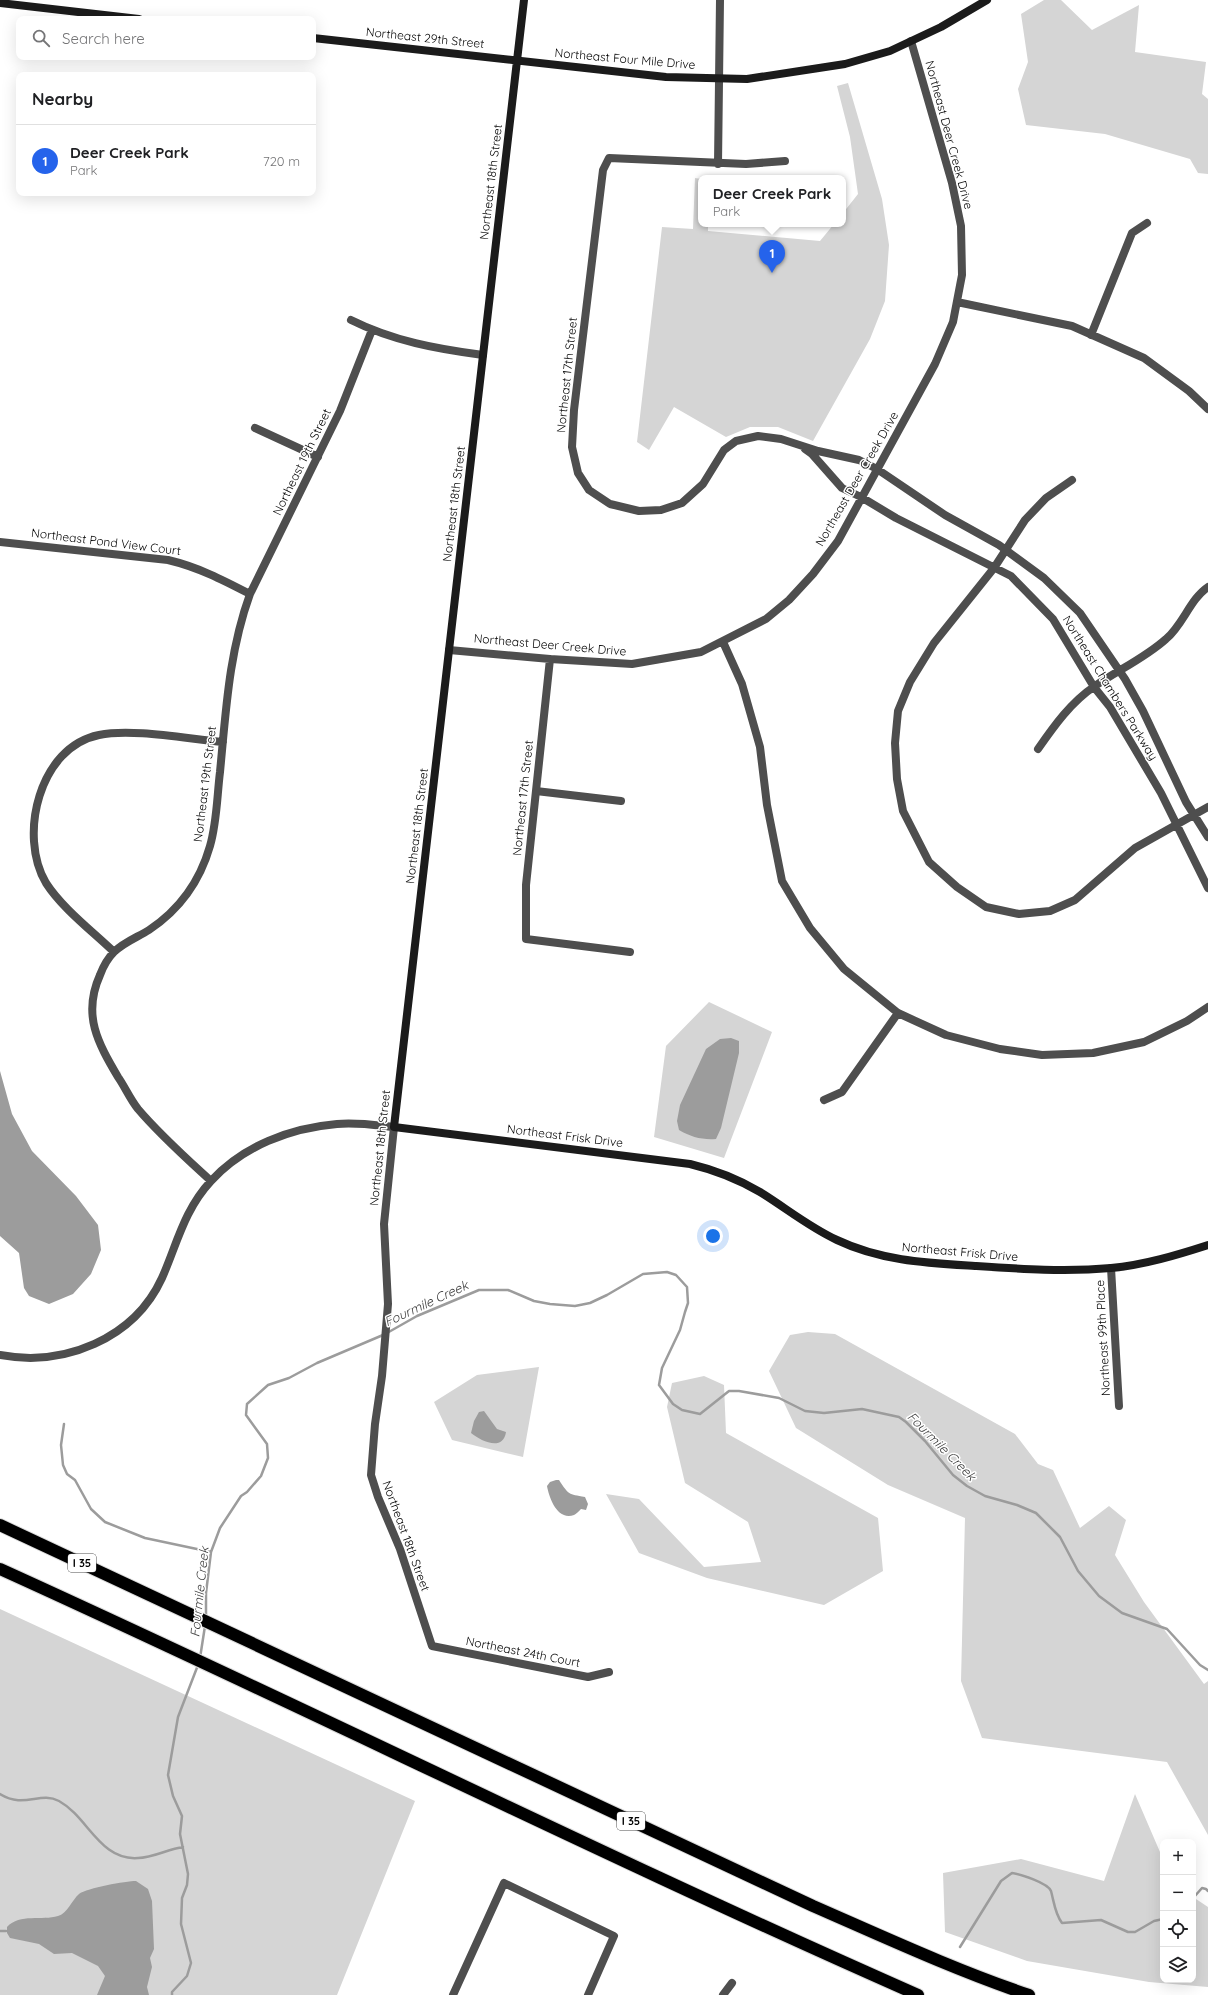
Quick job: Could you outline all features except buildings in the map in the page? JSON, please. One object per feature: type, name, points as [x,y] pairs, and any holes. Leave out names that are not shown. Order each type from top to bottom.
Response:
[{"type":"highway","name":"I 35","points":[[0,1525],[820,1909],[945,1964],[1029,1995]]},
{"type":"highway","points":[[0,1569],[158,1640],[231,1676],[744,1917],[918,1995]]},
{"type":"street","name":"Northeast 18th Street","points":[[432,1646],[400,1549],[378,1497],[371,1475],[388,1304],[384,1224],[524,0]]},
{"type":"street","points":[[720,0],[718,164],[746,164],[785,161]]},
{"type":"street","name":"Northeast Four Mile Drive","points":[[533,62],[666,77],[747,79],[845,64],[890,51],[941,27],[987,0]]},
{"type":"street","points":[[0,3],[113,16]]},
{"type":"street","name":"Northeast 29th Street","points":[[316,38],[533,62]]},
{"type":"street","name":"Northeast Deer Creek Drive","points":[[449,650],[550,659],[632,664],[701,652],[766,619],[789,600],[814,574],[838,541],[935,364],[953,322],[962,275],[961,226],[952,183],[911,41]]},
{"type":"street","name":"Northeast 17th Street","points":[[718,164],[609,158],[603,170],[574,410],[572,447],[578,472],[589,490],[610,504],[639,511],[661,510],[682,503],[703,484],[724,450],[736,441],[758,436],[781,439],[800,446],[859,460],[877,469]]},
{"type":"street","points":[[1092,335],[1132,233],[1147,223]]},
{"type":"street","points":[[957,302],[1072,326],[1144,358],[1189,392],[1208,409]]},
{"type":"street","points":[[351,320],[372,330],[422,346],[483,356]]},
{"type":"street","name":"Northeast 19th Street","points":[[211,1181],[151,1124],[137,1107],[102,1050],[96,1036],[92,1011],[92,998],[101,972],[114,952],[160,922],[174,910],[195,882],[210,848],[214,831],[235,641],[250,594],[340,411],[372,330]]},
{"type":"street","points":[[255,428],[318,457]]},
{"type":"street","name":"Northeast 17th Street","points":[[800,446],[812,454],[842,488],[861,497]]},
{"type":"street","name":"Northeast Chambers Parkway","points":[[877,469],[945,515],[1006,550],[1044,578],[1080,613],[1120,671],[1143,710],[1168,764],[1194,814],[1208,837]]},
{"type":"street","points":[[1072,480],[1046,498],[1025,520],[994,568],[934,643],[910,682],[898,711],[895,744],[897,779],[904,810],[929,862],[957,887],[986,907],[1019,914],[1050,912],[1075,900],[1135,848],[1208,807]]},
{"type":"street","name":"Northeast Chambers Parkway","points":[[861,497],[896,518],[1011,576],[1053,619],[1094,687],[1110,707],[1177,824],[1208,888]]},
{"type":"street","name":"Northeast Pond View Court","points":[[0,542],[168,560],[189,565],[210,573],[250,594]]},
{"type":"street","points":[[1038,749],[1058,720],[1094,687],[1120,671],[1167,638],[1185,616],[1200,592],[1208,587]]},
{"type":"street","points":[[723,642],[742,684],[760,747],[768,805],[782,881],[810,928],[844,969],[898,1013],[946,1035],[1000,1049],[1042,1055],[1093,1053],[1144,1042],[1187,1021],[1208,1007]]},
{"type":"street","name":"Northeast 17th Street","points":[[550,659],[526,885],[526,939],[630,952]]},
{"type":"street","points":[[114,952],[60,900],[46,882],[40,870],[34,845],[34,831],[38,801],[45,779],[61,756],[83,740],[98,735],[130,733],[223,742]]},
{"type":"street","points":[[536,791],[621,801]]},
{"type":"street","points":[[824,1100],[842,1092],[898,1013]]},
{"type":"street","name":"Northeast Frisk Drive","points":[[0,1355],[26,1358],[66,1354],[95,1344],[125,1325],[146,1305],[156,1290],[181,1227],[192,1207],[211,1181],[252,1149],[285,1134],[302,1129],[338,1124],[394,1127],[690,1164],[711,1169],[730,1176],[759,1191],[815,1228],[837,1240],[885,1257],[922,1263],[1053,1271],[1111,1268],[1173,1256],[1208,1245]]},
{"type":"street","name":"Northeast 99th Place","points":[[1111,1268],[1119,1406]]},
{"type":"street","name":"Northeast 24th Court","points":[[432,1646],[588,1677],[609,1672]]},
{"type":"street","points":[[453,1995],[504,1883],[614,1936],[588,1995]]},
{"type":"street","points":[[723,1995],[732,1983]]},
{"type":"shaded area","points":[[1044,0],[1061,0],[1092,30],[1139,5],[1135,52],[1206,62],[1202,94],[1208,99],[1208,174],[1198,173],[1190,159],[1105,134],[1026,125],[1018,89],[1028,62],[1021,14]]},
{"type":"shaded area","points":[[848,83],[882,199],[889,245],[885,301],[870,339],[813,441],[778,427],[750,427],[726,437],[674,407],[649,450],[637,442],[662,227],[693,229],[695,178],[698,178],[698,227],[708,227],[708,231],[820,241],[832,227],[846,227],[846,209],[858,194],[850,137],[837,86]]},
{"type":"shaded area","points":[[709,1002],[772,1032],[724,1158],[654,1137],[666,1046]]},
{"type":"shaded area","points":[[731,1038],[739,1041],[739,1053],[721,1128],[716,1139],[692,1136],[679,1130],[677,1121],[680,1105],[706,1049],[720,1039]]},
{"type":"shaded area","points":[[0,1071],[12,1114],[32,1151],[76,1196],[98,1225],[101,1250],[91,1274],[73,1294],[49,1304],[29,1296],[24,1288],[19,1253],[0,1236]]},
{"type":"shaded area","points":[[808,1332],[835,1334],[1015,1434],[1038,1464],[1053,1470],[1080,1528],[1109,1506],[1126,1520],[1115,1555],[1144,1602],[1204,1684],[1208,1681],[1208,1835],[1167,1762],[982,1738],[961,1681],[965,1518],[888,1485],[796,1428],[769,1371],[790,1335]]},
{"type":"shaded area","points":[[539,1367],[523,1457],[452,1440],[434,1402],[477,1375]]},
{"type":"shaded area","points":[[704,1376],[724,1385],[726,1433],[878,1518],[883,1571],[824,1605],[707,1578],[639,1553],[606,1494],[639,1499],[704,1567],[761,1562],[748,1522],[685,1483],[667,1407],[672,1383]]},
{"type":"shaded area","points":[[484,1411],[497,1429],[506,1432],[501,1442],[491,1443],[480,1439],[471,1433],[474,1421],[479,1412]]},
{"type":"shaded area","points":[[559,1480],[569,1493],[585,1497],[588,1504],[586,1510],[581,1509],[574,1515],[568,1516],[563,1515],[555,1507],[547,1486],[550,1482]]},
{"type":"shaded area","points":[[0,1609],[415,1801],[337,1995],[0,1995]]},
{"type":"shaded area","points":[[1135,1794],[1160,1852],[1160,1983],[1027,1961],[945,1932],[943,1873],[1021,1859],[1104,1881]]},
{"type":"shaded area","points":[[136,1881],[148,1889],[152,1901],[154,1949],[150,1958],[152,1967],[147,1987],[149,1995],[97,1995],[105,1976],[98,1966],[72,1953],[54,1954],[39,1944],[10,1938],[7,1933],[7,1927],[18,1920],[61,1915],[67,1910],[79,1894],[90,1889]]},
{"type":"shaded area","points":[[1196,1899],[1208,1907],[1208,1987],[1161,1983],[1196,1983]]},
{"type":"waterway","name":"Fourmile Creek","points":[[387,1333],[417,1316],[479,1290],[508,1290],[534,1301],[575,1306],[590,1303],[643,1274],[667,1272],[676,1275],[687,1287],[688,1303],[680,1330],[662,1368],[659,1385],[673,1404],[682,1410],[700,1414],[729,1391],[739,1391],[779,1398],[805,1411],[824,1413],[862,1409],[899,1417],[925,1441],[953,1475],[967,1486],[985,1496],[1017,1505],[1036,1513],[1060,1537],[1078,1571],[1099,1596],[1122,1613],[1167,1629],[1200,1665],[1208,1670]]},
{"type":"waterway","name":"Fourmile Creek","points":[[206,1617],[206,1593],[211,1552],[220,1528],[241,1496],[247,1492],[261,1476],[268,1458],[267,1444],[246,1415],[247,1404],[268,1385],[289,1378],[317,1363],[383,1335]]},
{"type":"waterway","points":[[64,1424],[61,1445],[63,1465],[67,1474],[75,1480],[91,1509],[105,1522],[145,1538],[211,1552]]},
{"type":"waterway","name":"Fourmile Creek","points":[[200,1658],[205,1626]]},
{"type":"waterway","name":"Fourmile Creek","points":[[172,1995],[172,1992],[187,1976],[191,1963],[181,1924],[182,1898],[187,1885],[188,1874],[180,1834],[182,1816],[173,1796],[168,1775],[178,1717],[198,1665]]},
{"type":"waterway","points":[[0,1794],[17,1800],[52,1798],[59,1801],[69,1808],[104,1846],[114,1853],[125,1857],[144,1858],[183,1847]]},
{"type":"waterway","points":[[960,1947],[1001,1881],[1012,1873],[1033,1879],[1049,1888],[1056,1912],[1062,1923],[1101,1920],[1128,1932],[1135,1932],[1154,1921],[1160,1920]]},
{"type":"waterway","points":[[1196,1895],[1202,1888],[1208,1891]]},
{"type":"waterway","points":[[0,1931],[6,1931]]},
{"type":"place","name":"Deer Creek Park","points":[[772,273]]}]
